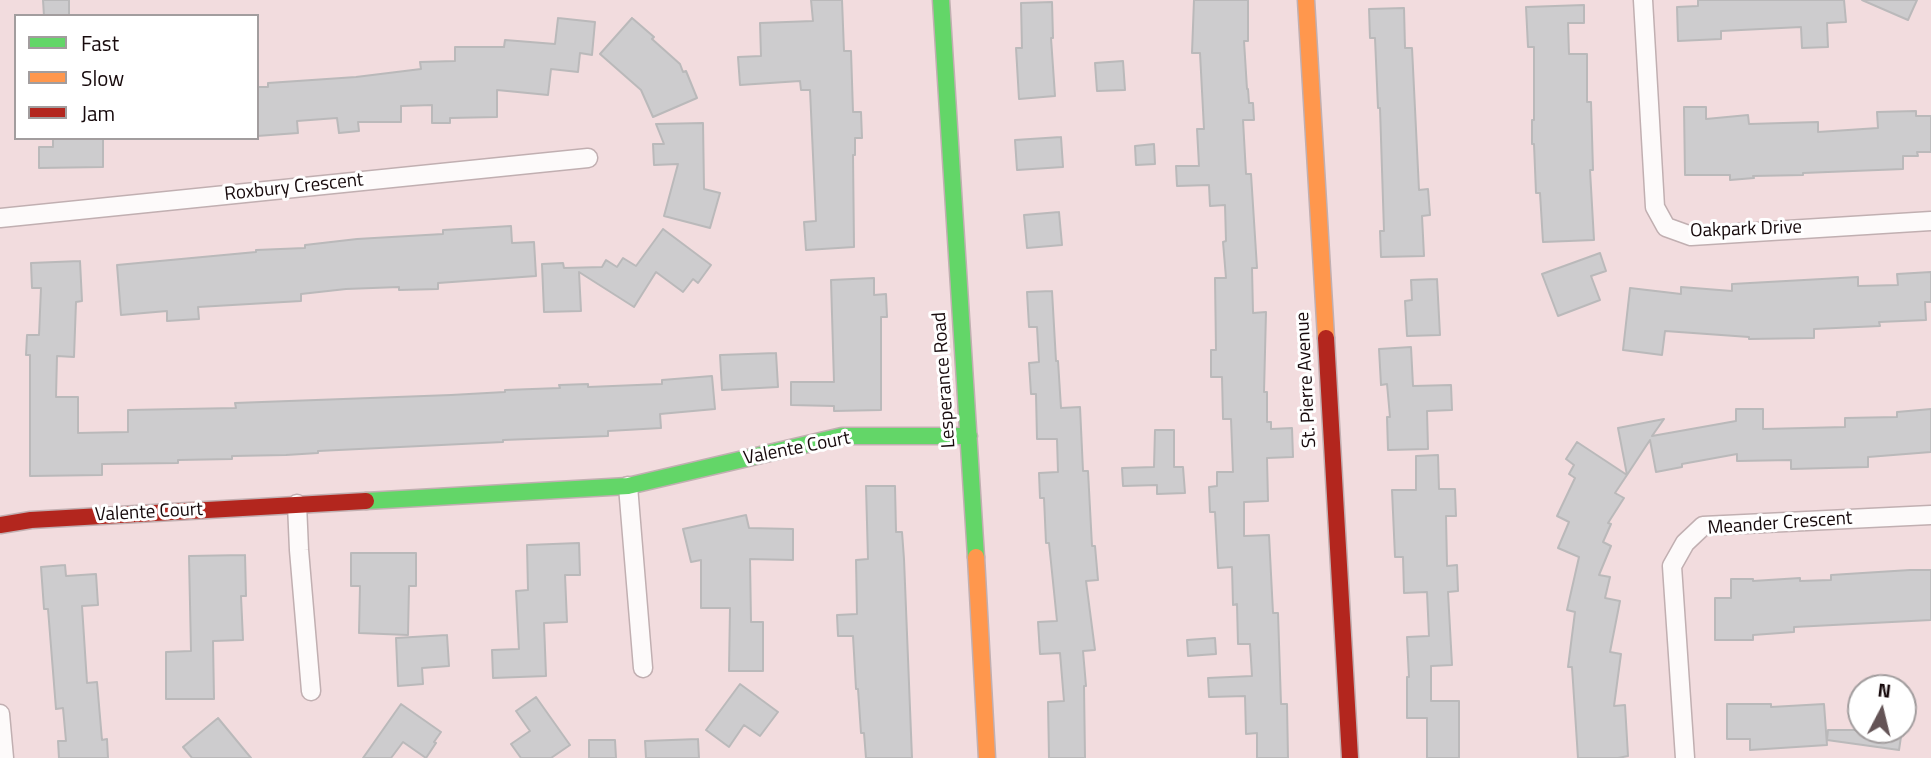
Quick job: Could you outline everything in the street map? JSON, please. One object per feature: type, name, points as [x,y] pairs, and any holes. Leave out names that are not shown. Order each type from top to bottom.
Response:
[{"type":"street","name":"Lesperance Road","points":[[941,0],[987,758]]},
{"type":"street","name":"St. Pierre Avenue","points":[[1306,0],[1350,758]]},
{"type":"street","name":"Oakpark Drive","points":[[1643,0],[1656,207],[1666,227],[1691,236],[1931,221]]},
{"type":"street","name":"Roxbury Crescent","points":[[0,218],[588,158]]},
{"type":"street","name":"Valente Court","points":[[0,525],[31,520],[628,486],[842,436],[969,436]]},
{"type":"street","points":[[628,486],[643,668]]},
{"type":"street","points":[[297,504],[311,691]]},
{"type":"street","name":"Meander Crescent","points":[[1685,758],[1672,566],[1685,543],[1703,526],[1931,515]]},
{"type":"street","points":[[0,714],[4,758]]},
{"type":"building","points":[[43,0],[69,0],[69,14],[44,14]]},
{"type":"building","points":[[811,0],[842,0],[844,51],[851,51],[853,112],[861,112],[862,138],[855,138],[853,155],[854,247],[806,250],[804,222],[816,221],[810,90],[801,90],[800,81],[740,85],[738,57],[761,56],[760,23],[813,21]]},
{"type":"building","points":[[1194,0],[1248,0],[1248,41],[1244,41],[1247,89],[1249,103],[1253,103],[1254,120],[1243,120],[1246,174],[1251,174],[1257,268],[1252,268],[1253,313],[1266,312],[1264,392],[1267,392],[1267,422],[1271,422],[1271,429],[1292,428],[1293,457],[1267,458],[1268,501],[1244,502],[1244,536],[1269,535],[1273,613],[1278,613],[1281,704],[1287,704],[1288,758],[1257,758],[1257,733],[1246,734],[1245,696],[1209,697],[1208,678],[1252,676],[1250,644],[1238,644],[1237,604],[1233,605],[1232,567],[1218,568],[1215,512],[1210,512],[1209,487],[1217,486],[1217,472],[1233,472],[1231,419],[1223,419],[1222,377],[1211,377],[1211,350],[1216,350],[1215,278],[1226,278],[1223,242],[1226,241],[1225,205],[1210,206],[1209,185],[1177,186],[1176,166],[1199,166],[1197,129],[1204,129],[1200,53],[1192,53]]},
{"type":"building","points":[[1698,0],[1844,0],[1846,22],[1827,23],[1828,47],[1802,48],[1801,27],[1721,31],[1721,39],[1678,41],[1677,7],[1698,6]]},
{"type":"building","points":[[1862,0],[1917,0],[1908,20]]},
{"type":"building","points":[[1052,2],[1051,38],[1055,96],[1019,99],[1016,48],[1022,48],[1021,3]]},
{"type":"building","points":[[1584,5],[1584,23],[1568,23],[1569,54],[1587,54],[1587,102],[1591,102],[1593,170],[1590,170],[1594,240],[1543,242],[1540,193],[1536,193],[1532,144],[1534,47],[1528,47],[1526,7]]},
{"type":"building","points":[[1404,8],[1405,48],[1412,48],[1419,190],[1428,189],[1430,215],[1422,216],[1424,256],[1381,257],[1380,231],[1384,231],[1380,108],[1375,38],[1370,38],[1369,9]]},
{"type":"building","points":[[558,18],[595,22],[592,55],[580,53],[578,72],[551,69],[548,95],[497,90],[497,117],[450,118],[450,123],[432,123],[432,105],[401,106],[401,122],[358,122],[359,131],[339,133],[337,118],[297,121],[298,133],[259,136],[259,87],[268,87],[268,83],[421,69],[420,62],[455,61],[455,47],[504,47],[505,40],[555,44]]},
{"type":"building","points":[[632,18],[680,64],[683,72],[686,71],[697,98],[653,117],[641,90],[600,54]]},
{"type":"building","points":[[1123,61],[1125,90],[1097,91],[1095,63]]},
{"type":"building","points":[[1684,107],[1706,107],[1706,119],[1748,115],[1749,124],[1818,122],[1818,132],[1878,128],[1877,112],[1916,111],[1916,116],[1931,116],[1931,152],[1917,152],[1918,156],[1903,156],[1903,169],[1753,176],[1754,178],[1730,180],[1730,175],[1685,175]]},
{"type":"building","points":[[703,123],[704,189],[720,193],[710,228],[664,216],[678,164],[654,165],[653,144],[664,144],[656,124]]},
{"type":"building","points":[[1061,137],[1063,167],[1017,170],[1015,140]]},
{"type":"building","points":[[53,140],[103,140],[103,167],[39,168],[39,147],[53,147]]},
{"type":"building","points":[[1154,144],[1155,164],[1136,165],[1135,146]]},
{"type":"building","points":[[1059,212],[1062,245],[1027,248],[1024,215]]},
{"type":"building","points":[[511,226],[512,243],[534,242],[536,276],[438,283],[438,289],[346,289],[301,294],[301,301],[198,307],[199,319],[167,321],[167,311],[121,315],[117,265],[256,250],[305,248],[305,245],[357,239],[443,234],[443,230]]},
{"type":"building","points":[[663,229],[711,265],[698,283],[693,279],[683,292],[656,272],[634,307],[579,272],[581,311],[544,312],[542,264],[563,263],[564,268],[602,267],[606,260],[617,267],[623,258],[636,266]]},
{"type":"building","points":[[1600,253],[1606,271],[1591,276],[1600,300],[1558,316],[1542,274]]},
{"type":"building","points":[[80,261],[82,301],[76,302],[74,357],[57,356],[56,397],[78,397],[78,433],[128,432],[128,410],[236,408],[235,403],[505,392],[560,388],[559,385],[588,384],[588,387],[662,384],[662,380],[712,376],[715,409],[660,414],[661,428],[608,431],[608,436],[232,456],[232,459],[178,460],[178,463],[102,464],[102,475],[30,476],[30,355],[26,355],[27,335],[39,335],[41,288],[32,288],[31,263]]},
{"type":"building","points":[[1931,272],[1931,302],[1925,302],[1926,320],[1879,322],[1880,326],[1814,329],[1814,338],[1749,339],[1665,331],[1662,355],[1623,350],[1630,288],[1681,294],[1681,287],[1732,291],[1732,284],[1858,277],[1858,286],[1898,285],[1897,274]]},
{"type":"building","points":[[874,278],[874,295],[886,294],[887,317],[881,317],[881,410],[834,411],[834,406],[791,405],[791,382],[834,382],[831,280]]},
{"type":"building","points":[[1437,279],[1440,335],[1407,336],[1405,301],[1412,300],[1411,280]]},
{"type":"building","points":[[1052,291],[1061,408],[1080,407],[1083,471],[1088,471],[1092,546],[1095,546],[1098,580],[1086,581],[1095,650],[1083,651],[1086,686],[1085,758],[1049,758],[1048,702],[1064,701],[1060,653],[1040,654],[1038,622],[1057,621],[1039,473],[1058,472],[1057,439],[1037,439],[1036,394],[1031,394],[1029,363],[1039,362],[1037,327],[1029,327],[1027,292]]},
{"type":"building","points":[[1411,347],[1413,386],[1451,385],[1452,410],[1427,411],[1428,449],[1388,450],[1387,417],[1390,417],[1387,384],[1381,385],[1379,349]]},
{"type":"building","points":[[776,353],[778,387],[722,390],[720,355]]},
{"type":"building","points":[[1736,409],[1763,409],[1763,429],[1845,427],[1845,418],[1897,417],[1897,412],[1931,409],[1931,452],[1868,457],[1868,467],[1791,469],[1791,460],[1737,461],[1737,454],[1682,464],[1682,467],[1656,472],[1650,440],[1627,475],[1618,428],[1664,419],[1652,436],[1736,421]]},
{"type":"building","points":[[1155,430],[1174,430],[1174,467],[1183,467],[1185,493],[1157,494],[1157,485],[1123,486],[1122,468],[1154,467]]},
{"type":"building","points":[[1577,442],[1627,475],[1615,493],[1624,498],[1608,523],[1611,524],[1603,542],[1611,546],[1599,575],[1610,577],[1605,598],[1620,601],[1610,652],[1621,654],[1614,706],[1625,705],[1628,756],[1618,758],[1578,758],[1572,667],[1568,667],[1575,612],[1567,610],[1579,557],[1558,548],[1569,522],[1557,516],[1575,478],[1569,474],[1574,465],[1566,459]]},
{"type":"building","points":[[1438,455],[1439,489],[1455,489],[1456,516],[1446,516],[1447,566],[1457,565],[1458,591],[1448,592],[1452,665],[1431,666],[1431,701],[1459,701],[1459,758],[1427,758],[1427,718],[1407,718],[1407,637],[1429,636],[1427,592],[1404,593],[1403,557],[1395,557],[1392,490],[1416,490],[1416,456]]},
{"type":"building","points":[[866,486],[895,486],[896,532],[902,532],[904,559],[912,758],[866,758],[856,689],[853,636],[838,636],[837,615],[857,614],[856,560],[868,559]]},
{"type":"building","points":[[746,515],[749,528],[793,529],[793,560],[750,559],[751,622],[763,622],[763,671],[729,671],[730,608],[701,608],[701,560],[691,562],[683,529]]},
{"type":"building","points":[[579,543],[580,575],[565,575],[567,622],[544,623],[546,676],[493,678],[492,650],[519,649],[516,591],[528,590],[527,545]]},
{"type":"building","points":[[351,553],[416,553],[416,586],[409,586],[408,635],[359,633],[360,586],[351,586]]},
{"type":"building","points":[[245,555],[246,596],[241,596],[243,640],[213,641],[214,699],[166,699],[166,652],[191,651],[189,556]]},
{"type":"building","points":[[65,565],[66,576],[96,574],[98,605],[82,606],[87,683],[97,682],[102,740],[107,739],[108,758],[59,758],[58,741],[66,741],[63,708],[56,709],[48,609],[44,609],[41,567]]},
{"type":"building","points":[[1931,570],[1931,620],[1794,627],[1794,632],[1753,635],[1753,640],[1715,640],[1715,598],[1731,598],[1731,579],[1831,580],[1831,575]]},
{"type":"building","points":[[447,635],[449,666],[422,668],[423,684],[398,686],[396,638]]},
{"type":"building","points":[[1215,638],[1216,654],[1188,656],[1187,640]]},
{"type":"building","points":[[740,684],[778,712],[760,736],[744,725],[729,747],[706,730]]},
{"type":"building","points":[[536,697],[570,745],[551,758],[521,758],[511,744],[530,731],[516,711]]},
{"type":"building","points":[[401,704],[441,732],[426,758],[403,742],[391,758],[363,758]]},
{"type":"building","points":[[1727,704],[1771,704],[1771,707],[1824,704],[1827,745],[1750,750],[1750,739],[1727,739]]},
{"type":"building","points":[[218,718],[251,758],[192,758],[183,747]]},
{"type":"building","points":[[1828,730],[1847,730],[1847,743],[1827,740]]},
{"type":"building","points":[[698,739],[699,758],[646,758],[645,741]]},
{"type":"building","points":[[589,740],[615,740],[616,758],[589,758]]},
{"type":"building","points":[[1856,744],[1900,744],[1899,750]]},
{"type":"traffic: fast","points":[[941,0],[976,557]]},
{"type":"traffic: fast","points":[[366,501],[628,486],[842,436],[969,436]]},
{"type":"traffic: slow","points":[[1306,0],[1326,338]]},
{"type":"traffic: slow","points":[[976,557],[987,758]]},
{"type":"traffic: jam","points":[[1326,338],[1350,758]]},
{"type":"traffic: jam","points":[[0,525],[31,520],[366,501]]}]
